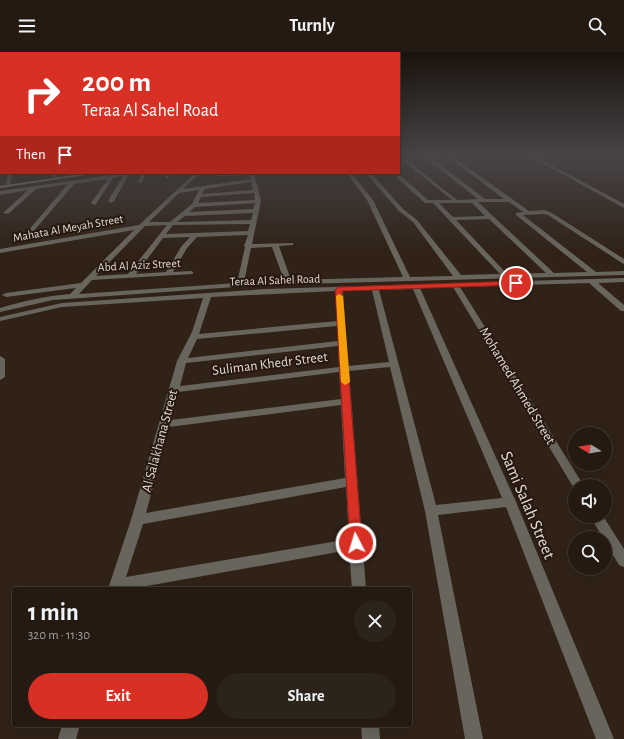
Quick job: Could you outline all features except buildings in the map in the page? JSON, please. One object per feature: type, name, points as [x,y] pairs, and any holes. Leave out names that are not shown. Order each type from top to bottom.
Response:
[{"type":"street","points":[[0,192],[47,186]]},
{"type":"street","points":[[30,232],[70,186]]},
{"type":"street","points":[[94,203],[105,186]]},
{"type":"street","points":[[111,201],[120,186]]},
{"type":"street","points":[[72,297],[89,278],[184,186]]},
{"type":"street","points":[[178,192],[214,186]]},
{"type":"street","points":[[240,285],[247,246],[254,222],[258,200],[255,186]]},
{"type":"street","name":"Sami Salah Street","points":[[359,186],[370,200],[412,283],[510,502],[605,739]]},
{"type":"street","name":"Mohamed Ahmed Street","points":[[380,186],[401,210],[415,221],[457,281],[574,479]]},
{"type":"street","points":[[409,186],[426,201],[510,200]]},
{"type":"street","points":[[437,186],[455,200]]},
{"type":"street","points":[[465,186],[484,201]]},
{"type":"street","points":[[491,186],[528,213]]},
{"type":"street","points":[[587,186],[624,206]]},
{"type":"street","points":[[6,213],[34,188]]},
{"type":"street","points":[[130,276],[171,224],[194,204],[203,188]]},
{"type":"street","points":[[199,196],[256,191]]},
{"type":"street","points":[[194,204],[258,200]]},
{"type":"street","points":[[434,201],[504,276]]},
{"type":"street","points":[[473,201],[551,274]]},
{"type":"street","points":[[184,214],[256,210]]},
{"type":"street","points":[[624,262],[550,214],[518,214],[592,277],[624,309]]},
{"type":"street","points":[[451,219],[490,217]]},
{"type":"street","name":"Mahata Al Meyah Street","points":[[0,251],[143,225],[254,222]]},
{"type":"street","points":[[162,236],[251,233]]},
{"type":"street","points":[[168,274],[184,247],[195,235]]},
{"type":"street","points":[[247,246],[291,244]]},
{"type":"street","points":[[275,245],[288,282]]},
{"type":"street","name":"Abd Al Aziz Street","points":[[89,278],[191,273]]},
{"type":"street","name":"Teraa Al Sahel Road","points":[[0,319],[62,305],[266,291],[375,288],[412,283],[551,274],[624,279]]},
{"type":"street","name":"Teraa Al Sahel Road","points":[[0,310],[40,300],[288,282],[412,283],[592,277]]},
{"type":"street","points":[[6,294],[82,285]]},
{"type":"street","points":[[375,288],[431,511],[474,739]]},
{"type":"street","points":[[339,290],[359,587]]},
{"type":"street","name":"Al Salakhana Street","points":[[116,587],[138,520],[182,361],[194,337],[208,295]]},
{"type":"street","points":[[194,337],[341,323]]},
{"type":"street","points":[[182,361],[343,343]]},
{"type":"street","points":[[0,359],[0,377]]},
{"type":"street","name":"Suliman Khedr Street","points":[[174,390],[394,364]]},
{"type":"street","points":[[165,424],[347,401]]},
{"type":"street","points":[[138,520],[351,482]]},
{"type":"street","points":[[431,511],[510,502]]},
{"type":"street","points":[[600,523],[624,561]]},
{"type":"street","points":[[116,587],[356,543]]},
{"type":"street","points":[[67,739],[70,727]]},
{"type":"street","points":[[370,727],[371,739]]},
{"type":"slow traffic","points":[[339,296],[345,382]]},
{"type":"route","points":[[356,543],[339,290],[516,283]]}]
